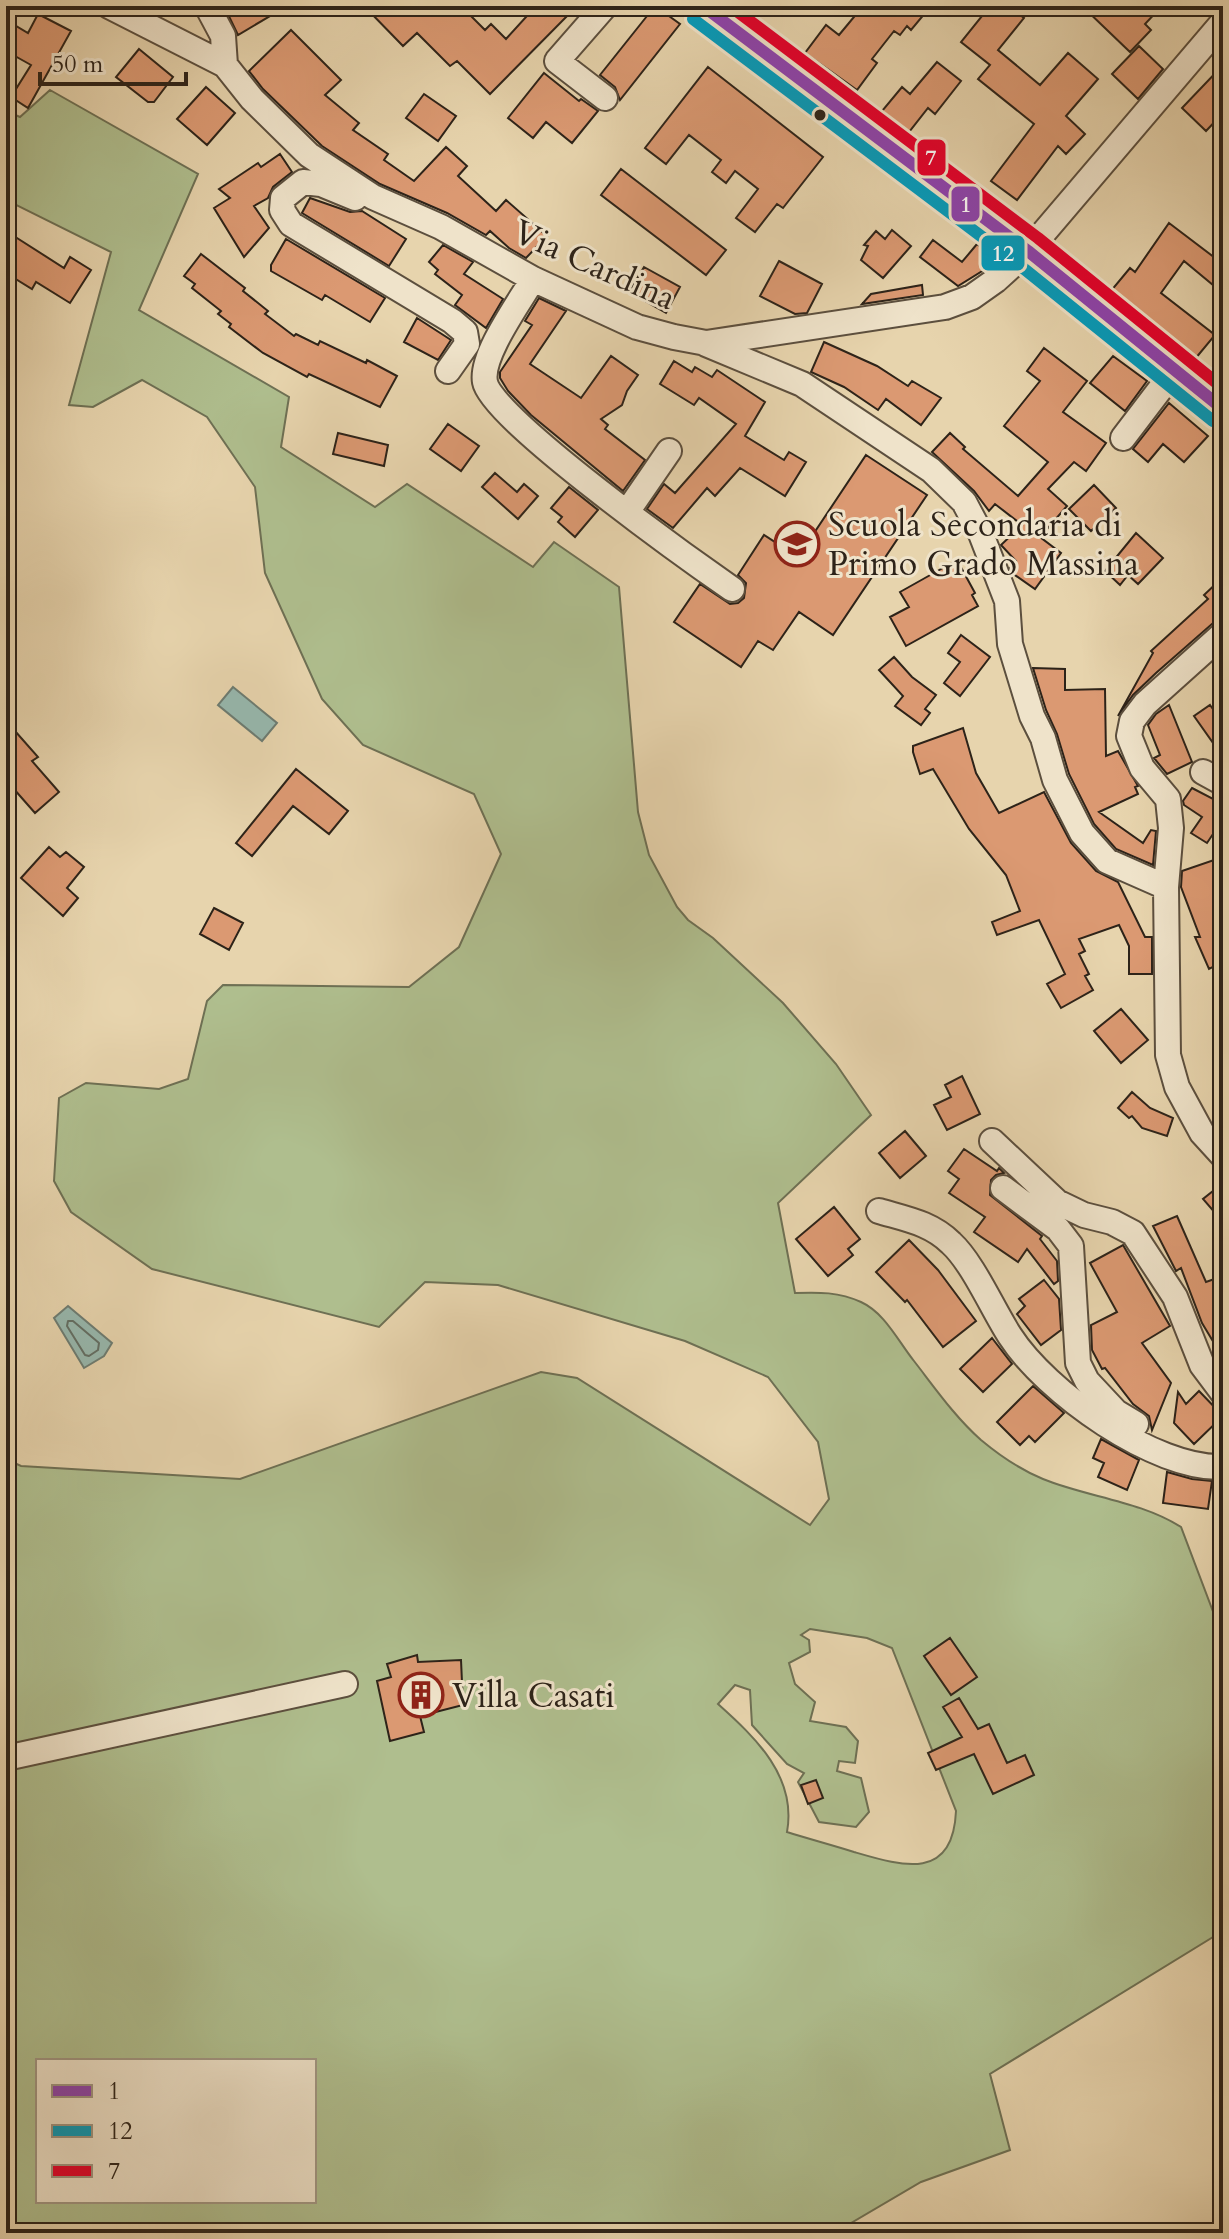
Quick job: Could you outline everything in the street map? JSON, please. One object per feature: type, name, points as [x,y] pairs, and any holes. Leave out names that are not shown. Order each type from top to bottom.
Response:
[{"type":"main road","points":[[703,6],[1028,251],[1223,409]]},
{"type":"street","points":[[109,6],[225,65]]},
{"type":"street","points":[[605,6],[557,61],[605,98]]},
{"type":"street","points":[[208,7],[223,36],[225,65]]},
{"type":"street","name":"Via Cardina","points":[[225,65],[252,99],[309,155],[373,197],[441,227],[533,279],[637,327],[706,343],[899,316],[945,307],[972,297],[1028,251],[1223,22]]},
{"type":"street","points":[[448,371],[467,344],[465,332],[452,321],[291,224],[282,210],[283,198],[303,182],[321,184],[465,241]]},
{"type":"street","points":[[533,279],[487,359],[484,380],[487,390],[516,424],[689,560],[732,589]]},
{"type":"street","points":[[706,343],[802,384],[931,470],[964,502],[981,534],[1007,601],[1010,644],[1032,716],[1043,738],[1055,780],[1082,833],[1107,861],[1166,887]]},
{"type":"street","points":[[1123,438],[1174,371]]},
{"type":"street","points":[[627,512],[669,451]]},
{"type":"street","points":[[1223,634],[1145,704],[1132,721],[1129,736],[1142,768],[1168,799],[1171,828],[1166,887],[1168,1055],[1177,1087],[1195,1121],[1223,1156]]},
{"type":"street","points":[[992,1141],[1057,1202],[1133,1233],[1175,1297],[1202,1365],[1223,1393]]},
{"type":"street","points":[[1003,1188],[1058,1229],[1071,1246],[1078,1363],[1087,1381],[1116,1412],[1162,1440],[1191,1453],[1223,1457]]},
{"type":"street","points":[[879,1211],[924,1224],[954,1245],[1011,1339],[1035,1370],[1074,1404],[1157,1451],[1188,1463],[1223,1467]]},
{"type":"street","points":[[6,1758],[345,1684]]},
{"type":"green space","points":[[50,90],[198,174],[139,310],[289,397],[281,447],[375,507],[407,484],[533,567],[554,542],[619,587],[638,812],[649,855],[677,907],[688,920],[713,938],[783,1003],[836,1064],[871,1115],[778,1203],[795,1293],[837,1294],[870,1307],[963,1422],[988,1446],[1018,1467],[1060,1485],[1148,1511],[1181,1527],[1223,1638],[1223,1926],[1213,1937],[990,2074],[1010,2150],[921,2182],[834,2233],[6,2233],[6,1459],[21,1466],[240,1479],[541,1372],[577,1378],[810,1525],[829,1499],[818,1442],[768,1377],[685,1341],[498,1285],[425,1282],[379,1327],[152,1269],[71,1212],[54,1181],[59,1098],[86,1083],[159,1089],[188,1079],[207,1001],[223,985],[409,987],[459,947],[501,854],[474,794],[363,745],[322,699],[265,573],[255,487],[207,417],[142,380],[93,407],[69,405],[111,252],[6,200],[6,111],[20,117]],"holes":[[[810,1629],[867,1638],[892,1648],[956,1811],[953,1834],[946,1849],[935,1859],[922,1863],[890,1861],[787,1832],[786,1794],[780,1776],[759,1745],[718,1704],[735,1685],[750,1690],[752,1725],[787,1764],[804,1773],[798,1782],[819,1822],[856,1827],[869,1812],[861,1778],[837,1771],[839,1761],[855,1763],[858,1741],[846,1727],[810,1721],[815,1702],[795,1684],[789,1663],[810,1652],[809,1640],[801,1635]]]},
{"type":"water","points":[[233,687],[277,723],[262,741],[218,705]]},
{"type":"water","points":[[68,1306],[112,1343],[104,1356],[84,1368],[54,1318]]},
{"type":"building","points":[[224,6],[287,6],[238,35]]},
{"type":"building","points":[[364,6],[461,6],[485,30],[491,24],[506,39],[536,6],[577,6],[490,94],[457,61],[450,66],[417,33],[403,46]]},
{"type":"building","points":[[655,6],[680,24],[620,100],[615,87],[600,75]]},
{"type":"building","points":[[863,6],[931,6],[911,30],[907,26],[900,35],[894,31],[872,59],[877,63],[857,90],[805,53],[826,25],[839,35]]},
{"type":"building","points":[[990,6],[1009,6],[1024,18],[998,50],[1040,85],[1068,53],[1098,79],[1066,116],[1085,134],[1066,154],[1058,146],[1017,200],[991,181],[1034,124],[978,79],[990,65],[961,42]]},
{"type":"building","points":[[1082,6],[1162,6],[1145,24],[1151,30],[1130,52]]},
{"type":"building","points":[[38,14],[71,31],[28,108],[11,97],[31,65],[6,51],[6,20],[28,33]]},
{"type":"building","points":[[291,30],[341,80],[325,95],[359,123],[353,130],[388,154],[384,160],[414,181],[446,147],[467,166],[458,176],[496,211],[506,200],[547,236],[526,258],[490,231],[486,235],[447,213],[380,184],[322,146],[263,89],[249,71]]},
{"type":"building","points":[[1139,46],[1163,69],[1138,99],[1112,74]]},
{"type":"building","points":[[139,49],[173,77],[154,102],[148,102],[116,77]]},
{"type":"building","points":[[937,62],[961,81],[935,114],[928,108],[909,132],[882,111],[902,87],[910,94]]},
{"type":"building","points":[[1223,65],[1223,113],[1206,131],[1182,108]]},
{"type":"building","points":[[708,67],[823,157],[783,208],[777,204],[755,232],[736,218],[758,189],[735,171],[726,183],[712,172],[721,160],[689,135],[666,164],[645,148]]},
{"type":"building","points":[[544,73],[579,101],[581,99],[598,111],[572,143],[546,122],[533,138],[508,118]]},
{"type":"building","points":[[206,87],[235,113],[207,145],[177,119]]},
{"type":"building","points":[[424,94],[456,116],[438,141],[406,118]]},
{"type":"building","points":[[280,154],[292,172],[273,187],[268,198],[254,206],[269,228],[244,257],[214,208],[230,198],[219,189],[258,163],[261,167]]},
{"type":"building","points":[[621,169],[726,250],[706,275],[601,195]]},
{"type":"building","points":[[310,198],[350,212],[362,211],[406,239],[389,266],[302,213]]},
{"type":"building","points":[[1169,223],[1223,264],[1223,272],[1213,285],[1184,261],[1161,293],[1215,335],[1195,359],[1110,292],[1130,268],[1135,272]]},
{"type":"building","points":[[892,230],[911,246],[883,278],[861,260],[868,246],[864,245],[876,231],[885,239]]},
{"type":"building","points":[[6,231],[64,268],[70,257],[91,270],[70,303],[36,282],[32,289],[6,273]]},
{"type":"building","points":[[286,239],[385,298],[370,322],[325,295],[322,300],[271,271],[271,265]]},
{"type":"building","points":[[933,240],[962,262],[977,244],[995,258],[987,268],[958,286],[920,257]]},
{"type":"building","points":[[443,245],[473,262],[464,274],[503,299],[486,328],[455,305],[462,295],[435,274],[438,270],[429,262]]},
{"type":"building","points":[[201,254],[245,288],[243,291],[268,311],[265,314],[294,336],[296,334],[318,345],[320,341],[397,376],[380,407],[309,374],[307,377],[263,353],[229,327],[231,324],[218,314],[221,311],[192,288],[195,284],[184,276]]},
{"type":"building","points":[[779,261],[822,284],[807,313],[795,314],[760,296]]},
{"type":"building","points":[[644,267],[680,287],[666,313],[629,292]]},
{"type":"building","points":[[922,285],[923,295],[862,304],[871,294]]},
{"type":"building","points":[[539,298],[566,311],[530,364],[581,398],[611,356],[638,375],[622,405],[601,419],[608,425],[605,429],[645,460],[623,491],[531,415],[500,378],[500,372],[532,325],[525,321]]},
{"type":"building","points":[[417,318],[451,340],[438,360],[404,342]]},
{"type":"building","points":[[824,342],[877,366],[908,386],[912,381],[941,398],[921,425],[886,399],[878,410],[844,387],[811,372]]},
{"type":"building","points":[[1044,348],[1087,381],[1063,412],[1106,443],[1086,471],[1074,462],[1048,489],[1067,506],[1040,537],[1061,553],[1035,589],[1012,573],[1010,568],[1016,561],[1001,545],[1022,525],[995,504],[989,511],[974,491],[932,452],[950,433],[965,447],[963,449],[1018,496],[1048,462],[1004,426],[1040,381],[1027,371]]},
{"type":"building","points":[[1113,356],[1147,381],[1125,411],[1090,383]]},
{"type":"building","points":[[674,361],[692,372],[695,367],[712,377],[717,370],[765,402],[745,436],[784,460],[789,452],[806,462],[785,496],[740,468],[715,496],[707,488],[673,528],[647,509],[664,484],[675,493],[736,424],[699,398],[694,405],[660,384]]},
{"type":"building","points":[[1169,403],[1208,436],[1184,462],[1163,444],[1148,462],[1133,449]]},
{"type":"building","points":[[448,424],[479,446],[461,471],[430,449]]},
{"type":"building","points":[[338,433],[388,445],[384,466],[333,454]]},
{"type":"building","name":"Scuola Secondaria di Primo Grado Massina","points":[[866,455],[927,495],[833,635],[799,612],[773,650],[758,641],[741,667],[674,622],[700,584],[730,604],[744,598],[746,583],[738,575],[764,535],[798,557]]},
{"type":"building","points":[[495,473],[517,492],[524,484],[538,496],[518,519],[482,487]]},
{"type":"building","points":[[1094,485],[1116,508],[1091,531],[1069,509]]},
{"type":"building","points":[[569,487],[598,510],[575,537],[558,522],[562,517],[551,508]]},
{"type":"building","points":[[1136,533],[1163,558],[1138,584],[1128,575],[1120,585],[1105,571]]},
{"type":"building","points":[[957,560],[975,593],[972,595],[978,606],[906,646],[890,617],[909,607],[900,592]]},
{"type":"building","points":[[1223,577],[1223,619],[1213,623],[1156,673],[1133,695],[1118,716],[1153,653],[1151,651],[1208,599],[1204,595]]},
{"type":"building","points":[[961,635],[990,657],[960,696],[944,683],[960,662],[948,653]]},
{"type":"building","points":[[894,657],[912,677],[936,695],[925,709],[930,713],[921,725],[895,706],[903,696],[879,670]]},
{"type":"building","points":[[1033,668],[1065,669],[1065,690],[1105,689],[1106,756],[1118,751],[1138,786],[1135,787],[1138,794],[1099,812],[1143,843],[1151,830],[1156,831],[1153,865],[1116,849],[1094,824],[1069,774]]},
{"type":"building","points":[[1169,705],[1192,762],[1167,774],[1154,758],[1160,755],[1148,725],[1156,714]]},
{"type":"building","points":[[1210,705],[1223,723],[1223,757],[1194,716]]},
{"type":"building","points":[[963,728],[976,773],[999,813],[1044,792],[1071,843],[1096,871],[1118,882],[1145,937],[1152,937],[1152,974],[1129,974],[1129,946],[1119,925],[1079,939],[1085,951],[1079,954],[1089,974],[1085,976],[1093,990],[1061,1008],[1047,984],[1065,974],[1039,920],[997,935],[992,922],[1020,911],[1006,875],[969,829],[933,769],[920,774],[913,752],[913,746]]},
{"type":"building","points":[[15,731],[38,757],[32,761],[59,792],[35,813],[6,780],[6,739]]},
{"type":"building","points":[[296,769],[348,811],[329,834],[293,806],[252,856],[236,843]]},
{"type":"building","points":[[1192,788],[1223,804],[1223,819],[1207,843],[1191,833],[1202,817],[1184,805],[1183,801]]},
{"type":"building","points":[[49,847],[60,857],[66,852],[84,867],[67,888],[78,898],[63,916],[21,878]]},
{"type":"building","points":[[1214,860],[1223,884],[1223,962],[1209,969],[1195,937],[1200,937],[1181,887],[1182,871]]},
{"type":"building","points":[[214,908],[243,923],[229,950],[200,934]]},
{"type":"building","points":[[1121,1009],[1148,1040],[1121,1063],[1094,1031]]},
{"type":"building","points":[[962,1076],[980,1114],[947,1130],[934,1105],[951,1097],[945,1085]]},
{"type":"building","points":[[1132,1092],[1150,1108],[1173,1118],[1167,1136],[1142,1128],[1132,1116],[1129,1118],[1118,1108]]},
{"type":"building","points":[[905,1131],[926,1156],[900,1178],[879,1153]]},
{"type":"building","points":[[964,1149],[1004,1173],[991,1180],[990,1195],[1042,1236],[1040,1239],[1057,1261],[1058,1281],[1054,1284],[1027,1249],[1018,1262],[974,1232],[985,1217],[949,1193],[959,1179],[948,1171]]},
{"type":"building","points":[[1223,1183],[1223,1222],[1203,1199]]},
{"type":"building","points":[[834,1207],[860,1239],[848,1249],[853,1255],[828,1276],[796,1239]]},
{"type":"building","points":[[1177,1216],[1206,1282],[1223,1276],[1223,1358],[1202,1323],[1181,1268],[1176,1271],[1153,1226]]},
{"type":"building","points":[[909,1240],[938,1270],[976,1321],[943,1347],[907,1300],[905,1302],[876,1272]]},
{"type":"building","points":[[1123,1245],[1170,1326],[1142,1343],[1171,1383],[1152,1430],[1149,1416],[1133,1404],[1105,1368],[1102,1369],[1092,1350],[1091,1325],[1117,1312],[1090,1263]]},
{"type":"building","points":[[1044,1280],[1059,1299],[1061,1330],[1041,1345],[1017,1314],[1025,1306],[1019,1299]]},
{"type":"building","points":[[992,1338],[1012,1364],[983,1392],[960,1369]]},
{"type":"building","points":[[1033,1386],[1064,1413],[1035,1442],[1029,1436],[1020,1445],[997,1422]]},
{"type":"building","points":[[1199,1391],[1223,1416],[1194,1444],[1174,1423],[1178,1392],[1186,1404]]},
{"type":"building","points":[[1101,1439],[1139,1460],[1127,1490],[1098,1477],[1104,1463],[1093,1458]]},
{"type":"building","points":[[1167,1472],[1212,1481],[1208,1509],[1163,1503]]},
{"type":"building","points":[[950,1638],[977,1677],[951,1695],[924,1656]]},
{"type":"building","name":"Villa Casati","points":[[417,1655],[418,1662],[461,1660],[463,1705],[420,1716],[424,1732],[390,1741],[377,1681],[391,1677],[387,1664]]},
{"type":"building","points":[[959,1698],[978,1729],[989,1724],[1007,1763],[1025,1755],[1034,1775],[993,1794],[974,1754],[936,1770],[928,1753],[962,1737],[943,1707]]},
{"type":"building","points":[[816,1780],[823,1798],[808,1804],[801,1785]]},
{"type":"transit line","name":"1","points":[[703,6],[1028,251],[1223,409]]},
{"type":"transit line","name":"7","points":[[730,6],[1038,238],[1223,388]]},
{"type":"transit line","name":"12","points":[[693,19],[1018,264],[1213,421]]},
{"type":"place","name":"Scuola Secondaria di Primo Grado Massina","points":[[797,544]]},
{"type":"place","name":"Villa Casati","points":[[421,1695]]}]
